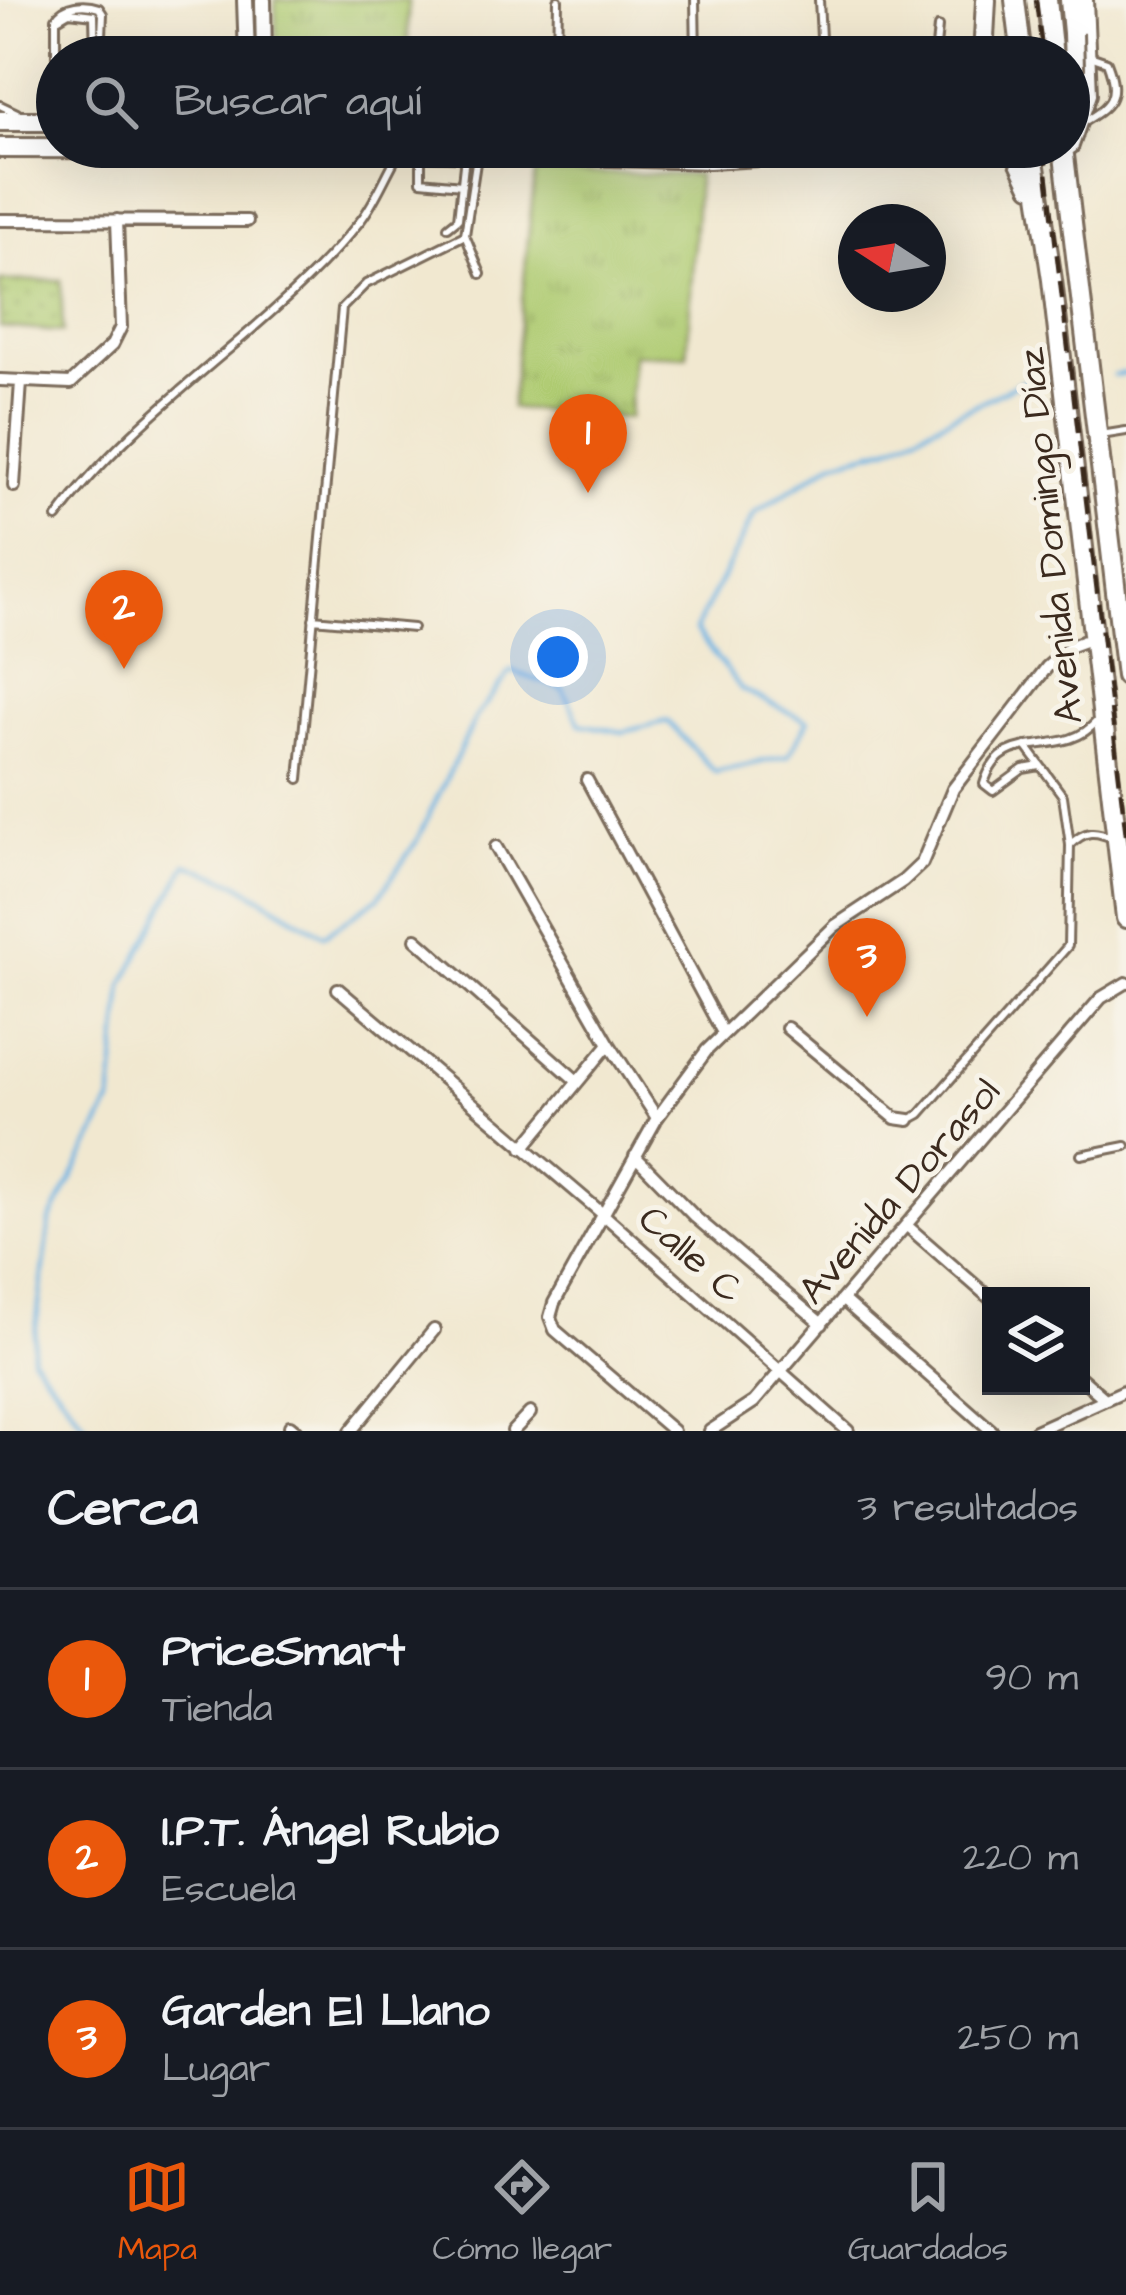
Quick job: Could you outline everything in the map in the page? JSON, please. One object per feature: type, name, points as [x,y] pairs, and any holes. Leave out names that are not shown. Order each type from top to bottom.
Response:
[{"type":"main road","points":[[985,36],[986,0]]},
{"type":"main road","points":[[1015,0],[1019,36]]},
{"type":"main road","points":[[1047,0],[1050,36]]},
{"type":"main road","points":[[1070,0],[1073,36]]},
{"type":"main road","points":[[1084,0],[1087,36]]},
{"type":"main road","points":[[0,121],[36,121]]},
{"type":"main road","points":[[0,148],[36,148]]},
{"type":"main road","points":[[1023,168],[1040,207]]},
{"type":"main road","name":"Avenida Domingo Díaz","points":[[1035,168],[1126,918]]},
{"type":"main road","name":"Avenida Domingo Díaz","points":[[1068,168],[1097,435],[1118,552],[1126,676]]},
{"type":"street","points":[[245,0],[246,36]]},
{"type":"street","points":[[263,0],[264,36]]},
{"type":"street","points":[[0,220],[248,221]]},
{"type":"street","points":[[0,380],[71,383],[112,345],[121,327],[117,220]]},
{"type":"street","points":[[14,487],[20,382]]},
{"type":"street","points":[[673,1431],[555,1330],[550,1317],[554,1303],[656,1118],[722,1031],[835,926],[904,881],[922,863],[953,790],[988,756],[1048,668],[1071,646],[1093,638]]},
{"type":"street","points":[[587,780],[722,1031]]},
{"type":"street","points":[[496,847],[656,1118]]},
{"type":"street","points":[[416,939],[578,1081]]},
{"type":"street","name":"Avenida Dorasol","points":[[710,1431],[736,1417],[781,1373],[1101,998],[1126,983]]},
{"type":"street","name":"Calle C","points":[[338,989],[848,1431]]},
{"type":"street","points":[[788,1028],[895,1118],[909,1120]]},
{"type":"street","points":[[523,1148],[609,1044]]},
{"type":"street","points":[[635,1156],[695,1217],[822,1324]]},
{"type":"street","points":[[906,1225],[982,1291]]},
{"type":"street","points":[[843,1300],[992,1431]]},
{"type":"street","points":[[350,1431],[434,1330]]},
{"type":"street","points":[[1090,1386],[1105,1400]]},
{"type":"street","points":[[1035,1431],[1126,1390]]},
{"type":"street","points":[[513,1431],[530,1413]]},
{"type":"lane","points":[[557,0],[557,36]]},
{"type":"lane","points":[[695,0],[696,36]]},
{"type":"lane","points":[[819,0],[821,36]]},
{"type":"lane","points":[[56,36],[56,22],[69,12],[94,15],[96,36]]},
{"type":"lane","points":[[937,36],[938,27]]},
{"type":"lane","points":[[0,105],[36,118]]},
{"type":"lane","points":[[57,518],[101,462],[314,271],[363,217],[390,168]]},
{"type":"lane","points":[[421,168],[421,181],[462,185]]},
{"type":"lane","points":[[448,226],[458,219],[468,168]]},
{"type":"lane","points":[[472,168],[465,236],[481,274]]},
{"type":"lane","points":[[299,779],[342,308],[366,284],[465,236]]},
{"type":"lane","points":[[1097,435],[1126,431]]},
{"type":"lane","points":[[313,619],[413,628]]},
{"type":"lane","points":[[1040,766],[1023,770],[993,791],[984,784],[988,756],[1073,740],[1102,716]]},
{"type":"lane","points":[[909,1120],[920,1114],[1068,946],[1070,845],[1063,796],[1026,746]]},
{"type":"lane","points":[[1070,845],[1091,831],[1114,840]]},
{"type":"lane","points":[[1081,1155],[1126,1146]]},
{"type":"green space","points":[[275,0],[408,0],[408,36],[276,36]]},
{"type":"green space","points":[[535,172],[698,175],[687,356],[633,354],[629,418],[511,408]]},
{"type":"green space","points":[[61,280],[63,332],[0,327],[0,281]]},
{"type":"waterway","points":[[1114,375],[1126,373]]},
{"type":"waterway","points":[[90,1431],[32,1357],[50,1221],[111,1103],[123,985],[187,864],[237,883],[324,935],[378,898],[416,842],[476,717],[511,671],[563,689],[580,724],[623,732],[667,721],[715,772],[788,756],[808,721],[742,690],[695,630],[755,513],[835,461],[890,447],[1023,381],[1049,380]]},
{"type":"railway","points":[[1036,0],[1040,36]]},
{"type":"railway","points":[[1047,168],[1126,835]]},
{"type":"place","name":"PriceSmart","points":[[588,493]]},
{"type":"place","name":"I.P.T. Ángel Rubio","points":[[124,669]]},
{"type":"place","name":"Garden El Llano","points":[[867,1017]]}]
